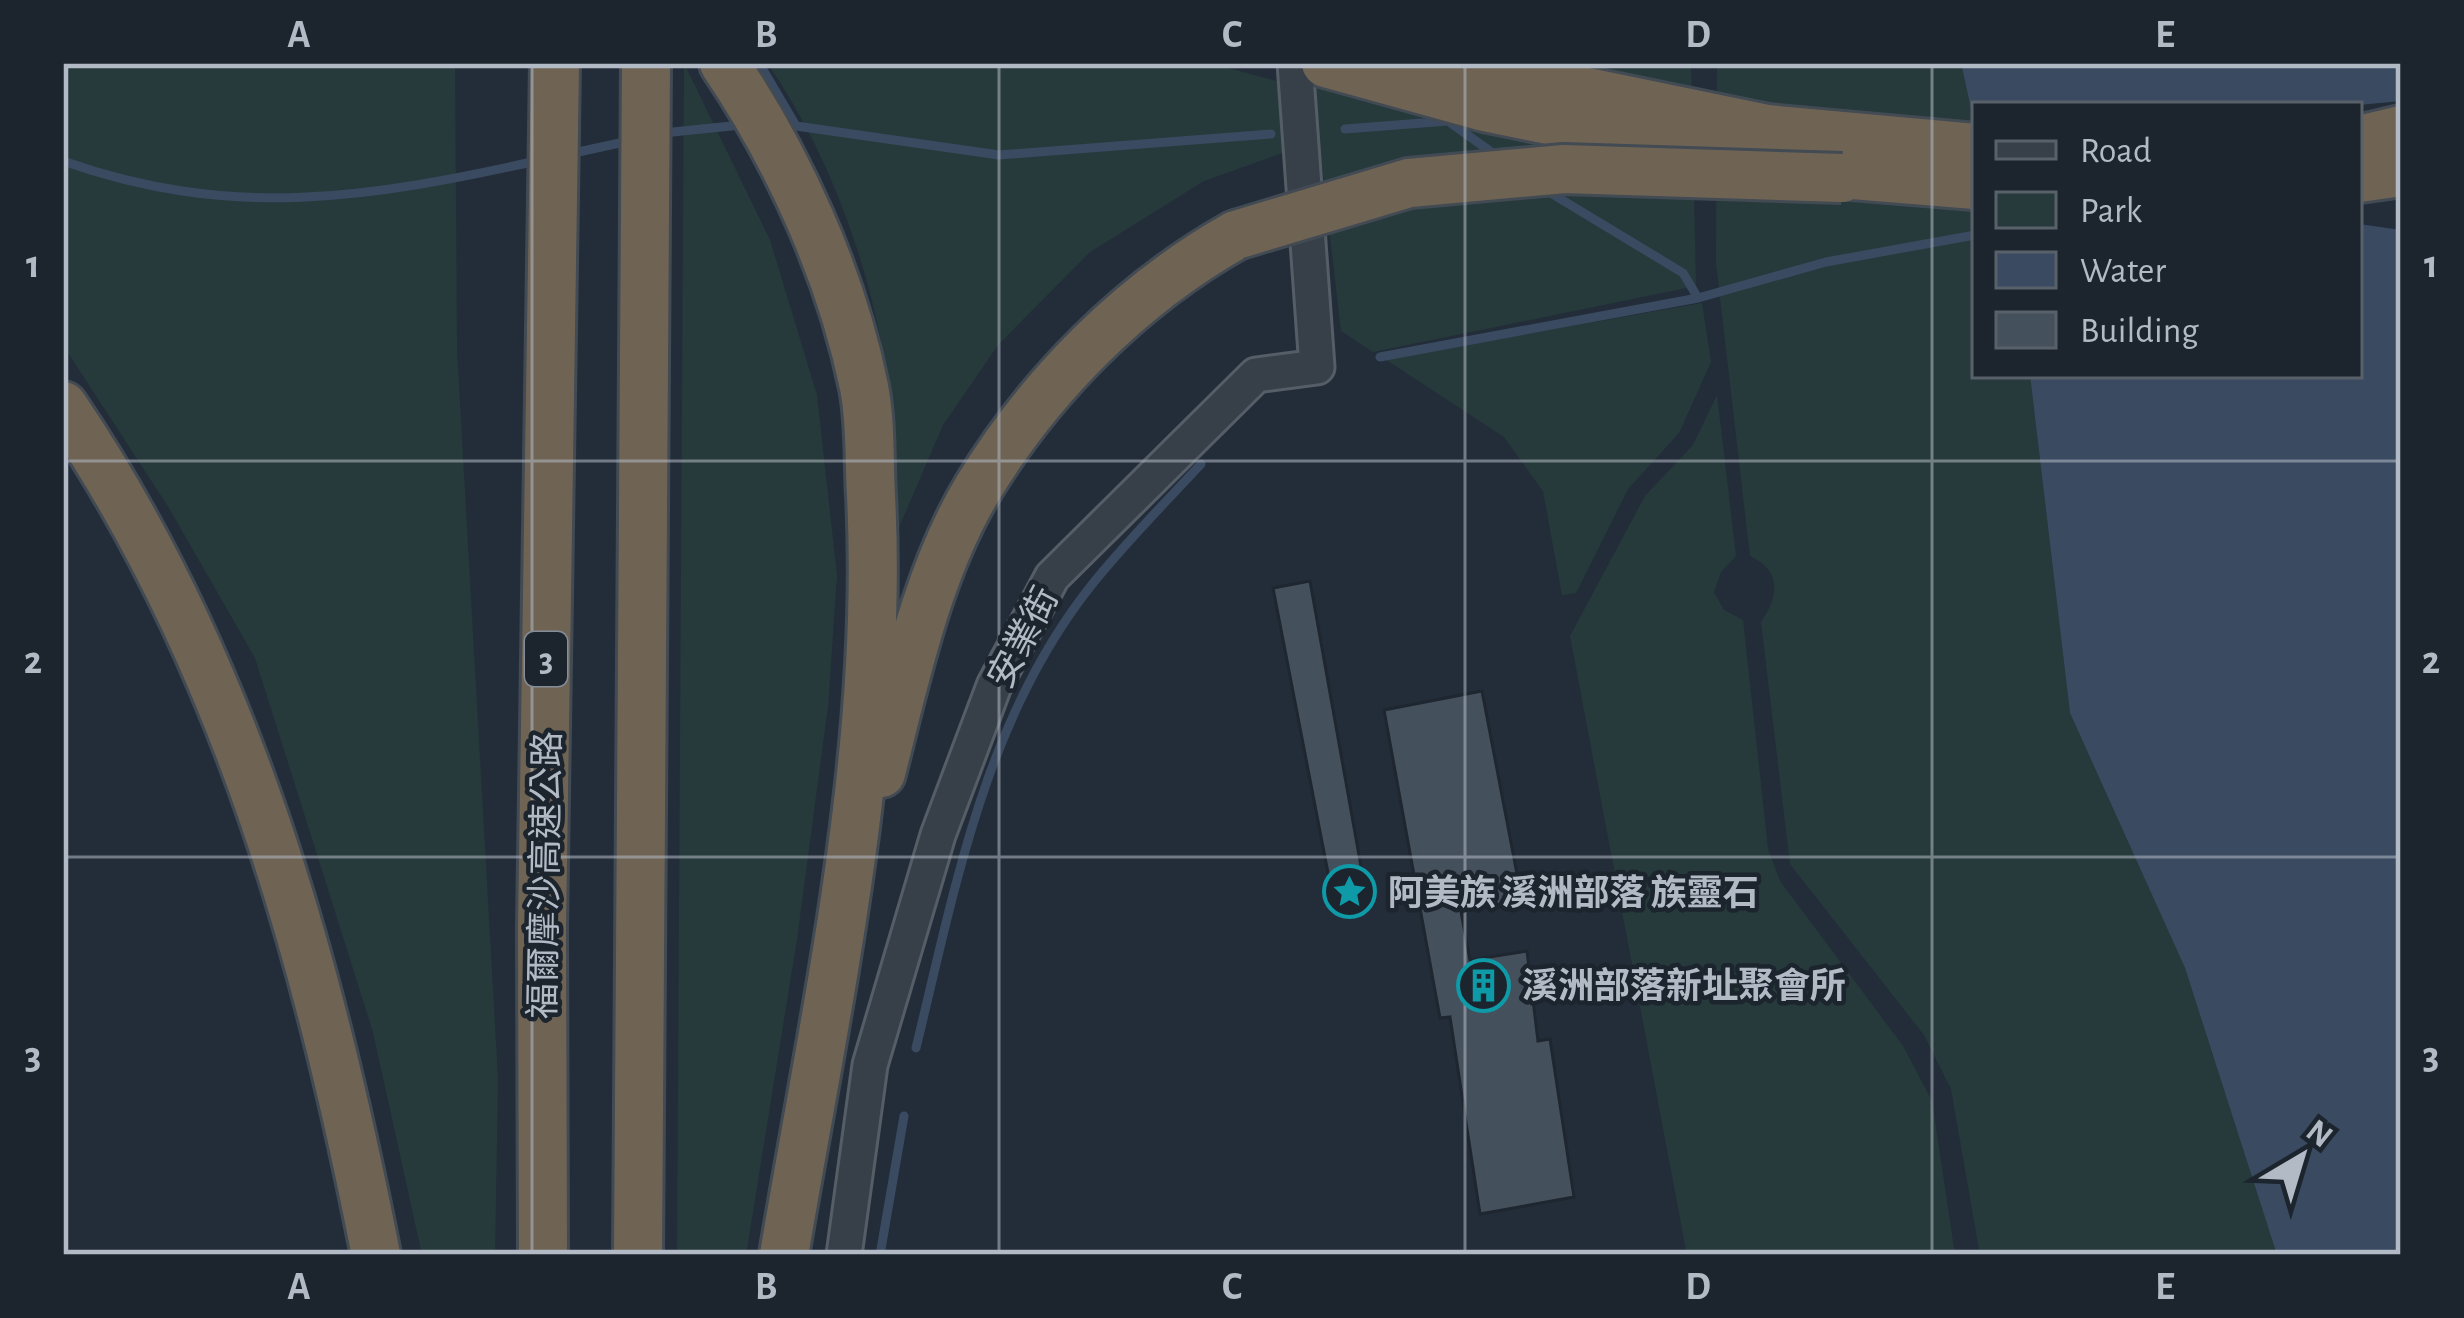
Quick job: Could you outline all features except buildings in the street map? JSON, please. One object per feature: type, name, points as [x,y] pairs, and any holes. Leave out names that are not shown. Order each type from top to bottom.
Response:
[{"type":"highway","name":"福爾摩沙高速公路","points":[[543,1255],[542,927],[555,63]]},
{"type":"highway","points":[[638,1255],[646,63]]},
{"type":"highway","points":[[724,63],[794,180],[830,273],[865,391],[874,568],[860,766],[832,970],[784,1255]]},
{"type":"highway","points":[[1326,63],[1662,146],[1843,178]]},
{"type":"highway","points":[[1447,63],[1768,129],[1972,148]]},
{"type":"highway","points":[[1601,63],[1663,77],[1768,129]]},
{"type":"highway","points":[[2362,139],[2401,130]]},
{"type":"highway","points":[[832,970],[907,672],[941,570],[976,491],[1026,419],[1076,361],[1181,266],[1236,235],[1408,183],[1564,169],[1972,184]]},
{"type":"highway","points":[[2362,178],[2401,172]]},
{"type":"highway","points":[[2362,201],[2401,207]]},
{"type":"highway","points":[[63,406],[170,588],[262,802],[350,1123],[376,1255]]},
{"type":"street","name":"安業街","points":[[844,1255],[870,1066],[938,835],[994,686],[1052,577],[1256,375],[1317,367],[1295,63]]},
{"type":"green space","points":[[63,63],[455,63],[457,350],[498,1079],[495,1255],[422,1255],[373,1032],[255,658],[169,508],[63,345]]},
{"type":"green space","points":[[684,63],[770,240],[817,395],[837,576],[828,706],[797,939],[746,1255],[677,1255]]},
{"type":"green space","points":[[767,63],[1209,63],[1314,91],[1313,76],[1523,63],[1691,63],[1696,286],[1373,352],[1341,331],[1319,140],[1204,181],[1090,252],[998,345],[943,425],[897,532],[888,394],[870,293],[828,172]]},
{"type":"green space","points":[[1717,63],[1961,63],[1972,113],[1972,378],[2030,378],[2070,713],[2185,968],[2277,1255],[1980,1255],[1951,1089],[1924,1035],[1790,864],[1761,622],[1774,585],[1768,569],[1750,556],[1716,263]]},
{"type":"green space","points":[[1702,303],[1711,362],[1679,433],[1628,489],[1576,593],[1562,595],[1543,491],[1504,437],[1385,359]]},
{"type":"green space","points":[[1717,395],[1736,556],[1721,572],[1714,592],[1724,610],[1743,620],[1768,849],[1780,881],[1903,1046],[1932,1101],[1955,1255],[1687,1255],[1570,636],[1645,496],[1693,445]]},
{"type":"water","points":[[1961,63],[2401,63],[2401,1255],[2277,1255],[2185,968],[2070,713],[2030,378],[2362,378],[2362,102],[1972,102],[1972,113]]},
{"type":"pier","points":[[2401,101],[2401,230],[2362,224],[2362,105]]},
{"type":"waterway","points":[[759,63],[795,124]]},
{"type":"waterway","points":[[1345,129],[1448,121],[1501,159]]},
{"type":"waterway","points":[[782,124],[999,155],[1271,134]]},
{"type":"waterway","points":[[663,133],[741,125]]},
{"type":"waterway","points":[[569,154],[629,141]]},
{"type":"waterway","points":[[63,161],[185,192],[302,197],[418,185],[541,160]]},
{"type":"waterway","points":[[1544,189],[1683,273],[1698,298]]},
{"type":"waterway","points":[[1380,357],[1698,298],[1826,262],[1972,236]]},
{"type":"waterway","points":[[916,1048],[978,807],[1024,693],[1054,638],[1090,587],[1201,464]]},
{"type":"waterway","points":[[880,1255],[904,1116]]},
{"type":"place","name":"阿美族 溪洲部落 族靈石","points":[[1349,892]]},
{"type":"place","name":"溪洲部落新址聚會所","points":[[1483,985]]}]
